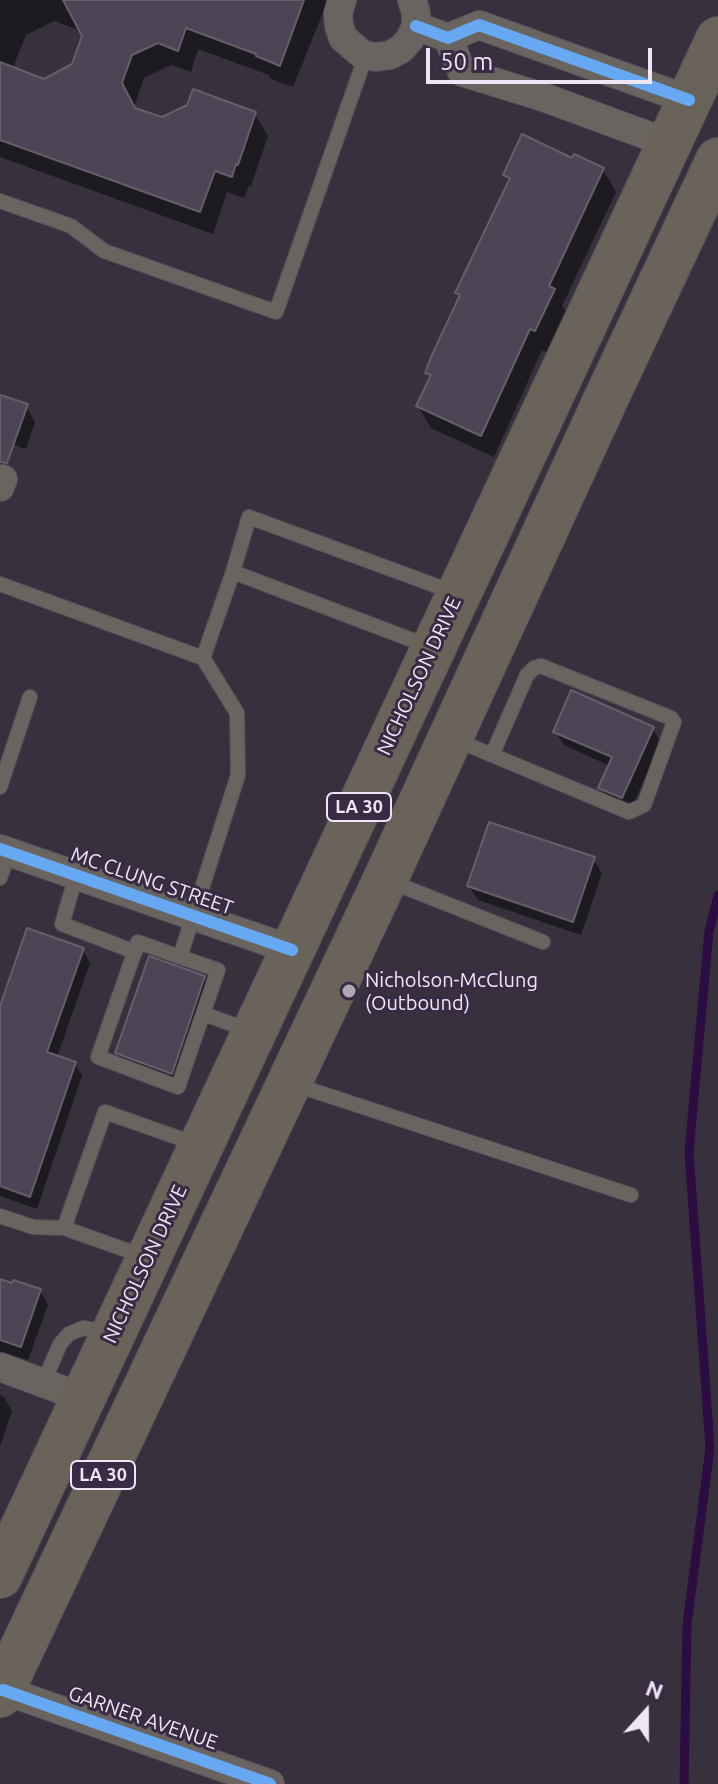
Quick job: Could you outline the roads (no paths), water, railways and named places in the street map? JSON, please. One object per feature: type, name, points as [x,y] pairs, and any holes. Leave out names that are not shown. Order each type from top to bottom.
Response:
[{"type":"main road","name":"NICHOLSON DRIVE","points":[[0,1576],[718,39]]},
{"type":"main road","name":"LA 30","points":[[1,1686],[385,880],[718,160]]},
{"type":"main road","points":[[241,1185],[293,999],[292,950]]},
{"type":"main road","points":[[0,1625],[46,1524],[79,1409]]},
{"type":"street","points":[[342,0],[338,14],[343,38],[352,48],[366,55],[390,55],[401,49],[410,39],[414,13],[448,38],[462,72],[543,97],[668,143]]},
{"type":"street","points":[[448,38],[479,25],[689,100]]},
{"type":"street","name":"MC CLUNG STREET","points":[[3,860],[76,876],[292,950]]},
{"type":"street","points":[[0,1367],[43,1384],[79,1409]]},
{"type":"street","name":"GARNER AVENUE","points":[[1,1686],[270,1784]]},
{"type":"lane","points":[[0,201],[71,226],[104,251],[276,312],[366,55]]},
{"type":"lane","points":[[203,658],[249,517],[457,594]]},
{"type":"lane","points":[[233,572],[433,648]]},
{"type":"lane","points":[[0,584],[203,658],[237,713],[238,775],[180,957]]},
{"type":"lane","points":[[450,738],[629,812],[644,805],[674,722],[671,718],[541,666],[527,675],[492,755]]},
{"type":"lane","points":[[0,787],[30,697]]},
{"type":"lane","points":[[76,876],[62,924],[135,952]]},
{"type":"lane","points":[[385,880],[543,942]]},
{"type":"lane","points":[[138,942],[218,970],[178,1087],[98,1057],[118,1021],[132,982],[135,952],[138,942]]},
{"type":"lane","points":[[204,1009],[254,1032]]},
{"type":"lane","points":[[289,1083],[631,1195]]},
{"type":"lane","points":[[64,1228],[105,1112],[200,1146]]},
{"type":"lane","points":[[0,1216],[33,1227],[64,1228],[148,1258]]},
{"type":"lane","points":[[43,1384],[60,1344],[69,1334],[83,1328],[113,1332]]},
{"type":"waterway","points":[[684,1784],[687,1625],[710,1448],[689,1152],[709,931],[718,895]]},
{"type":"place","name":"Nicholson-McClung (Outbound)","points":[[349,991]]}]
